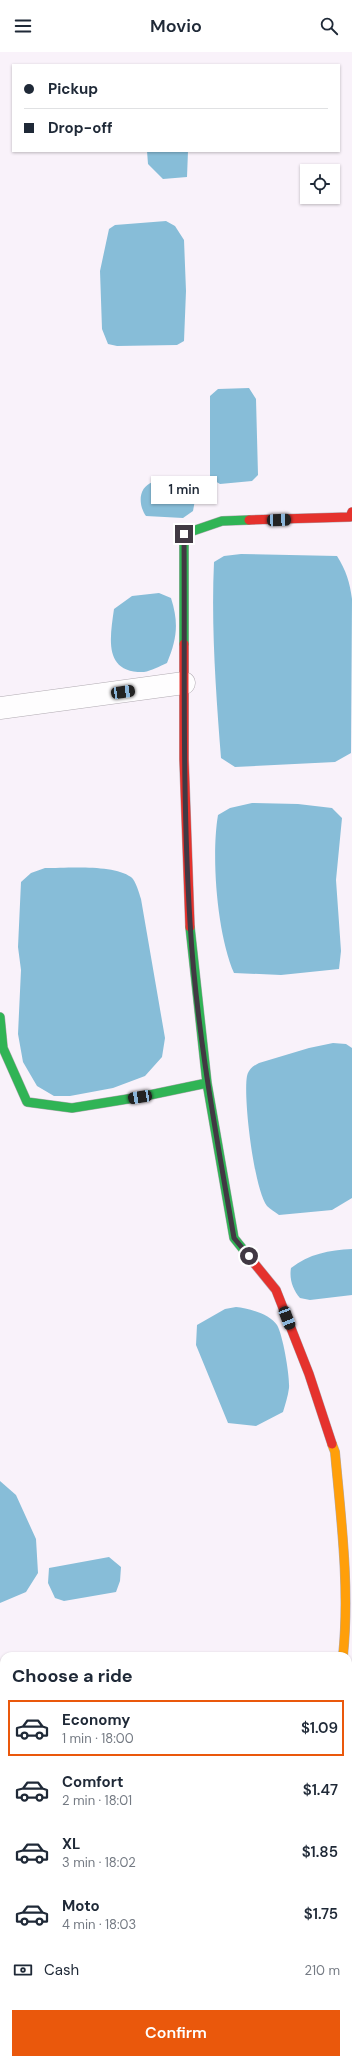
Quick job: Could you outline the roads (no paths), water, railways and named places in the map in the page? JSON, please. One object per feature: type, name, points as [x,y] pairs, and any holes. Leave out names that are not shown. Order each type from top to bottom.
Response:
[{"type":"street","points":[[343,1652],[345,1637],[343,1536],[335,1452],[309,1374],[276,1290],[234,1238],[207,1083],[190,922],[184,759],[184,534],[222,521],[350,518],[352,512]]},
{"type":"street","points":[[0,708],[184,683]]},
{"type":"street","points":[[0,1017],[3,1048],[27,1102],[72,1108],[140,1097],[207,1083]]},
{"type":"water","points":[[147,152],[188,152],[187,177],[163,179],[148,164]]},
{"type":"water","points":[[166,221],[175,226],[184,240],[186,291],[184,341],[177,345],[117,346],[108,344],[102,329],[100,271],[109,229],[115,225]]},
{"type":"water","points":[[249,388],[256,399],[258,475],[252,481],[220,484],[210,478],[210,396],[218,389]]},
{"type":"water","points":[[182,480],[193,490],[195,501],[193,511],[183,518],[146,516],[143,512],[141,497],[144,488],[148,484],[156,481]]},
{"type":"water","points":[[241,554],[337,556],[343,566],[349,582],[352,599],[351,753],[335,762],[235,767],[221,758],[214,635],[214,562],[224,556]]},
{"type":"water","points":[[159,593],[171,598],[176,623],[175,638],[167,663],[153,670],[144,672],[131,671],[121,667],[115,660],[112,652],[111,631],[114,609],[132,596]]},
{"type":"water","points":[[252,803],[298,804],[332,808],[342,818],[336,880],[341,951],[339,969],[281,975],[234,973],[223,937],[217,895],[215,852],[216,832],[218,815],[230,808]]},
{"type":"water","points":[[45,868],[102,868],[123,873],[131,877],[136,884],[141,899],[165,1038],[162,1057],[145,1076],[113,1088],[70,1096],[54,1096],[37,1086],[23,1062],[18,1034],[21,970],[18,947],[21,882],[31,873]]},
{"type":"water","points":[[333,1043],[346,1044],[352,1048],[352,1198],[332,1210],[279,1215],[267,1206],[262,1196],[258,1181],[248,1122],[246,1087],[247,1076],[249,1071],[259,1063],[309,1048]]},
{"type":"water","points":[[352,1249],[352,1295],[310,1300],[300,1298],[292,1284],[291,1268],[312,1256],[335,1250]]},
{"type":"water","points":[[236,1307],[258,1312],[274,1321],[282,1338],[286,1356],[289,1388],[283,1412],[256,1426],[228,1423],[196,1345],[197,1325],[225,1309]]},
{"type":"water","points":[[0,1481],[16,1495],[36,1539],[38,1573],[26,1592],[0,1603]]},
{"type":"water","points":[[109,1557],[121,1567],[120,1581],[116,1592],[64,1601],[55,1598],[48,1583],[49,1568]]}]
